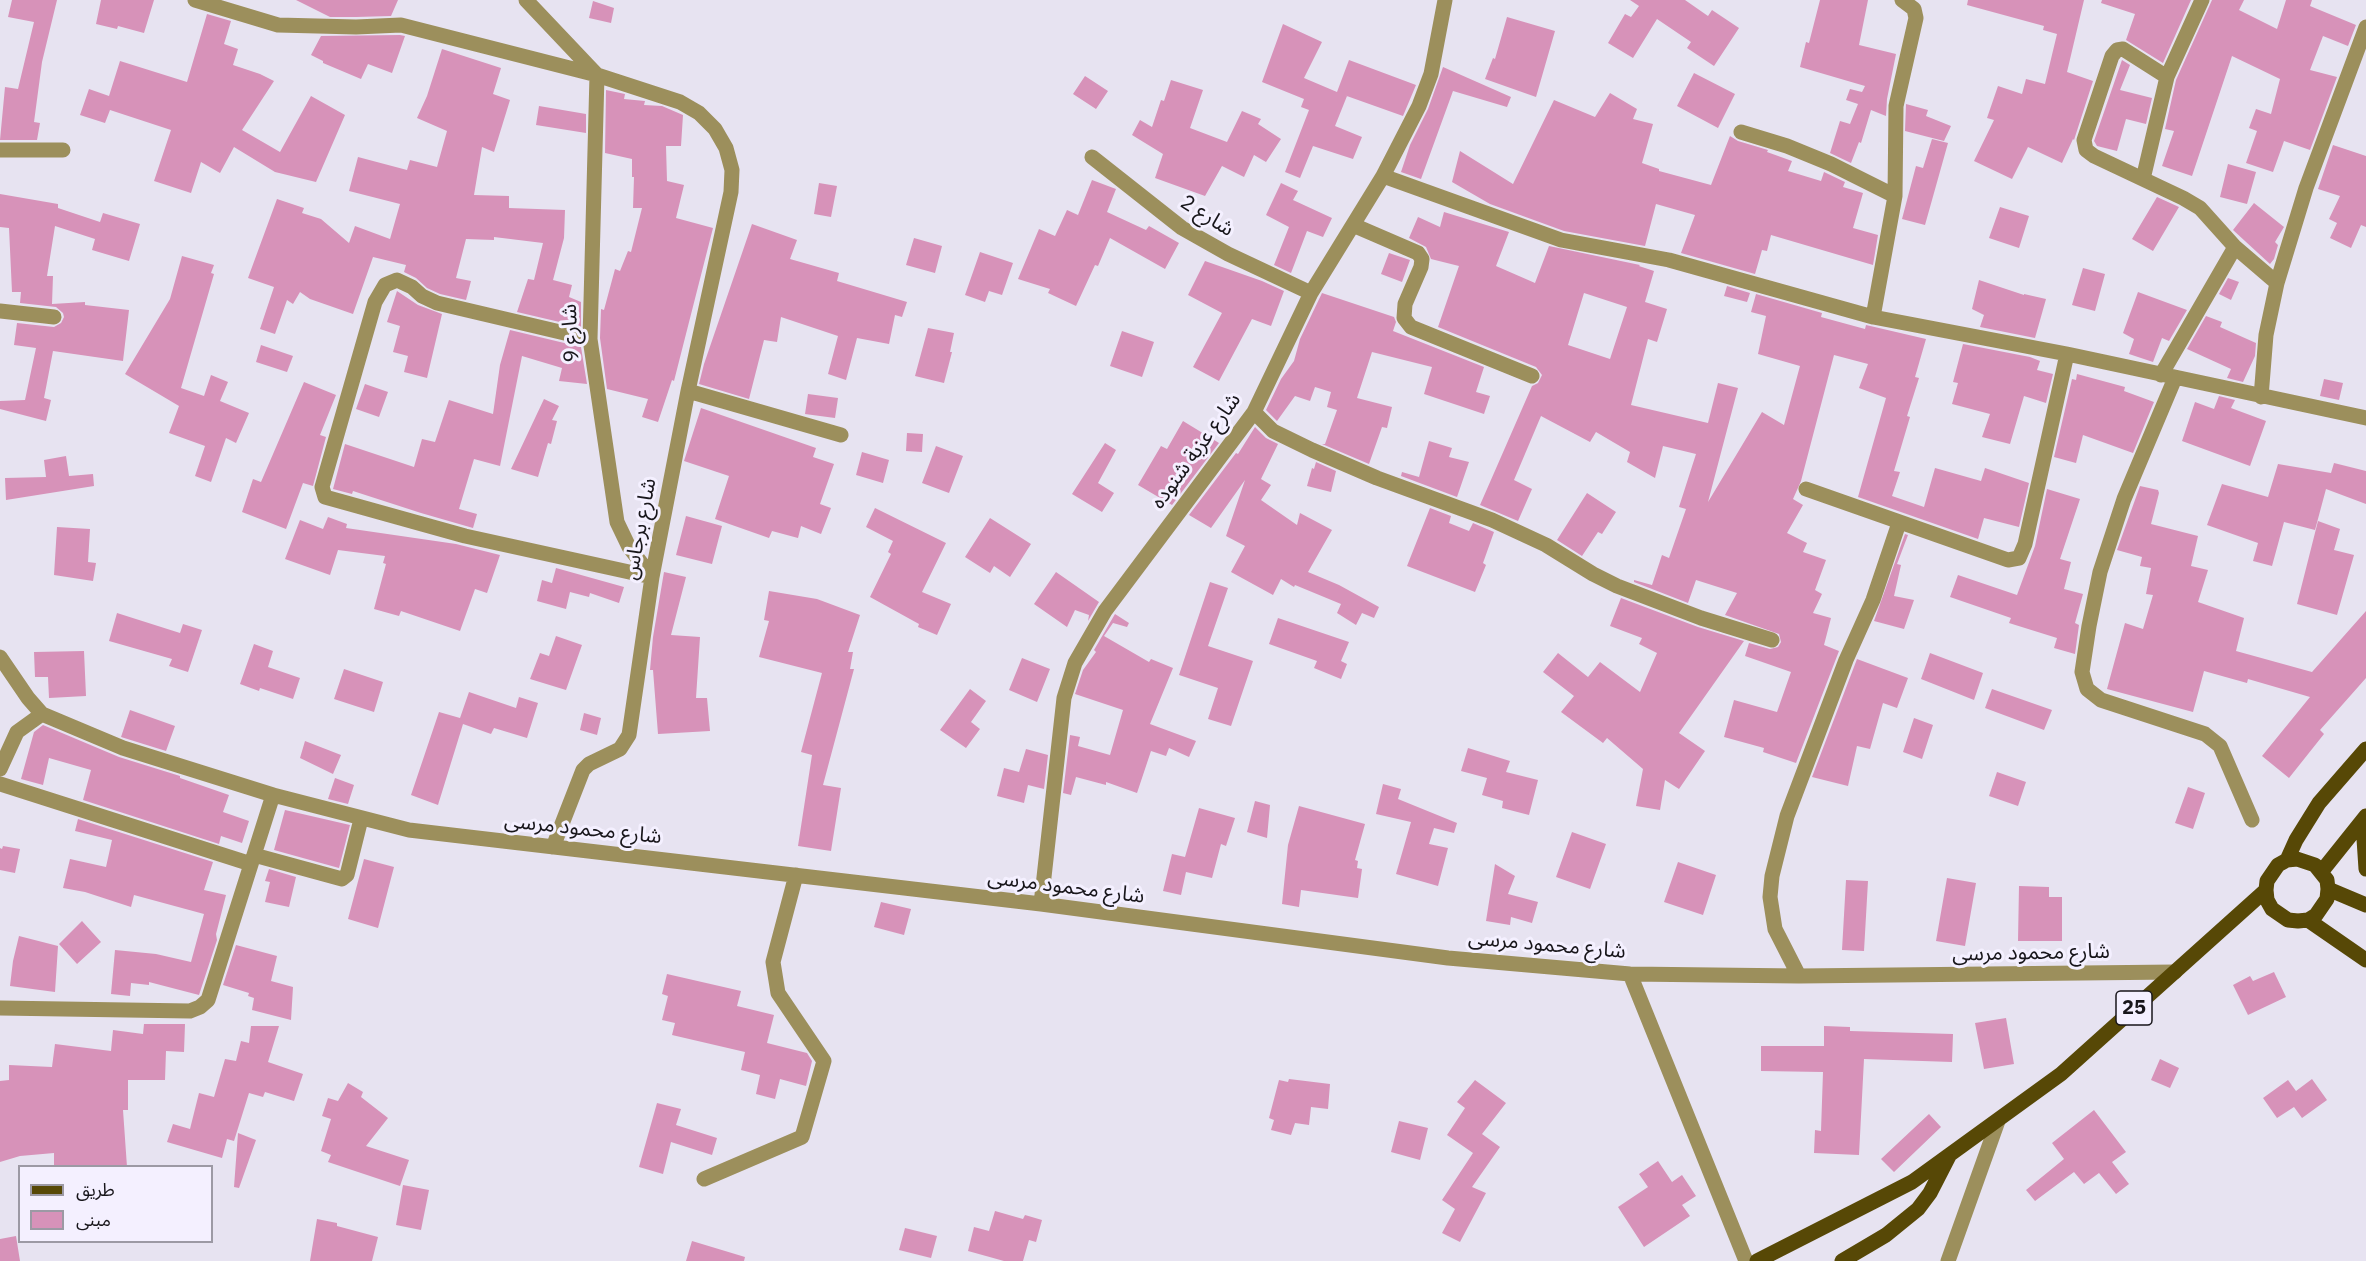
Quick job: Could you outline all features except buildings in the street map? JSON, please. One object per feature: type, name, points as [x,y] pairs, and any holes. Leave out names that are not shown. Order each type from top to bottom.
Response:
[{"type":"main road","points":[[2366,749],[2319,802],[2301,830],[2287,860],[2271,872],[2266,890],[2267,900],[2279,915],[2288,920],[2308,920],[2366,960]]},
{"type":"main road","points":[[2322,871],[2366,816]]},
{"type":"main road","points":[[2366,826],[2364,839],[2366,869]]},
{"type":"main road","points":[[2287,860],[2306,860],[2322,871],[2328,890],[2323,908],[2308,920]]},
{"type":"main road","name":"25","points":[[1757,1261],[1912,1182],[1998,1121],[2061,1074],[2266,890]]},
{"type":"main road","points":[[2328,890],[2366,904]]},
{"type":"main road","points":[[1842,1261],[1886,1235],[1918,1209],[1936,1184],[1949,1156]]},
{"type":"street","name":"شارع برجاس","points":[[195,0],[278,25],[356,27],[402,25],[597,75],[680,102],[699,113],[715,129],[726,148],[732,170],[731,192],[688,391],[652,577],[629,735],[620,749],[589,764],[583,770],[553,847]]},
{"type":"street","points":[[526,0],[597,75]]},
{"type":"street","name":"شارع عزبة شنوده","points":[[1041,904],[1064,698],[1075,663],[1105,611],[1254,412],[1311,293],[1383,176],[1426,90],[1445,0]]},
{"type":"street","points":[[1873,317],[1895,196],[1896,106],[1916,18],[1914,9],[1902,0]]},
{"type":"street","points":[[2144,179],[2167,77],[2202,0]]},
{"type":"street","points":[[2261,397],[2266,335],[2277,283],[2306,188],[2366,27]]},
{"type":"street","points":[[2167,77],[2123,49],[2116,50],[2084,140],[2086,150],[2200,208],[2235,247],[2277,283]]},
{"type":"street","name":"شارع 9","points":[[597,75],[590,339],[617,522],[629,547],[652,577]]},
{"type":"street","points":[[1741,132],[1787,146],[1831,164],[1895,196]]},
{"type":"street","points":[[0,150],[63,150]]},
{"type":"street","name":"شارع 2","points":[[1092,157],[1182,228],[1228,255],[1311,293]]},
{"type":"street","points":[[1383,176],[1561,240],[1669,260],[1873,317],[2067,354],[2366,418]]},
{"type":"street","points":[[1353,225],[1418,253],[1422,259],[1421,267],[1405,304],[1404,318],[1411,327],[1532,376]]},
{"type":"street","points":[[2235,247],[2168,377],[2124,499],[2100,572],[2088,626],[2082,672],[2087,689],[2102,700],[2205,734],[2220,746],[2252,820]]},
{"type":"street","points":[[590,339],[437,303],[422,296],[412,286],[397,280],[385,285],[375,302],[322,487],[325,497],[454,533],[652,577]]},
{"type":"street","points":[[0,311],[54,316]]},
{"type":"street","points":[[1806,489],[2008,560],[2019,558],[2025,544],[2067,354]]},
{"type":"street","points":[[688,391],[841,435]]},
{"type":"street","points":[[1254,412],[1273,431],[1312,450],[1377,478],[1492,520],[1546,544],[1593,574],[1617,586],[1701,618],[1772,640]]},
{"type":"street","points":[[1799,976],[1775,929],[1770,897],[1772,876],[1787,816],[1845,660],[1873,600],[1899,523]]},
{"type":"street","name":"شارع محمود مرسى","points":[[0,657],[42,714],[123,748],[273,795],[409,830],[1041,904],[1448,958],[1630,974],[1799,976],[2175,972]]},
{"type":"street","points":[[0,769],[18,732],[42,714]]},
{"type":"street","points":[[0,784],[252,860],[342,879],[346,876],[362,819]]},
{"type":"street","points":[[0,1008],[190,1011],[200,1007],[208,1000],[273,795]]},
{"type":"street","points":[[704,1179],[802,1137],[824,1060],[778,993],[773,962],[796,875]]},
{"type":"street","points":[[1630,974],[1746,1261]]},
{"type":"street","points":[[1948,1261],[1998,1121]]}]
